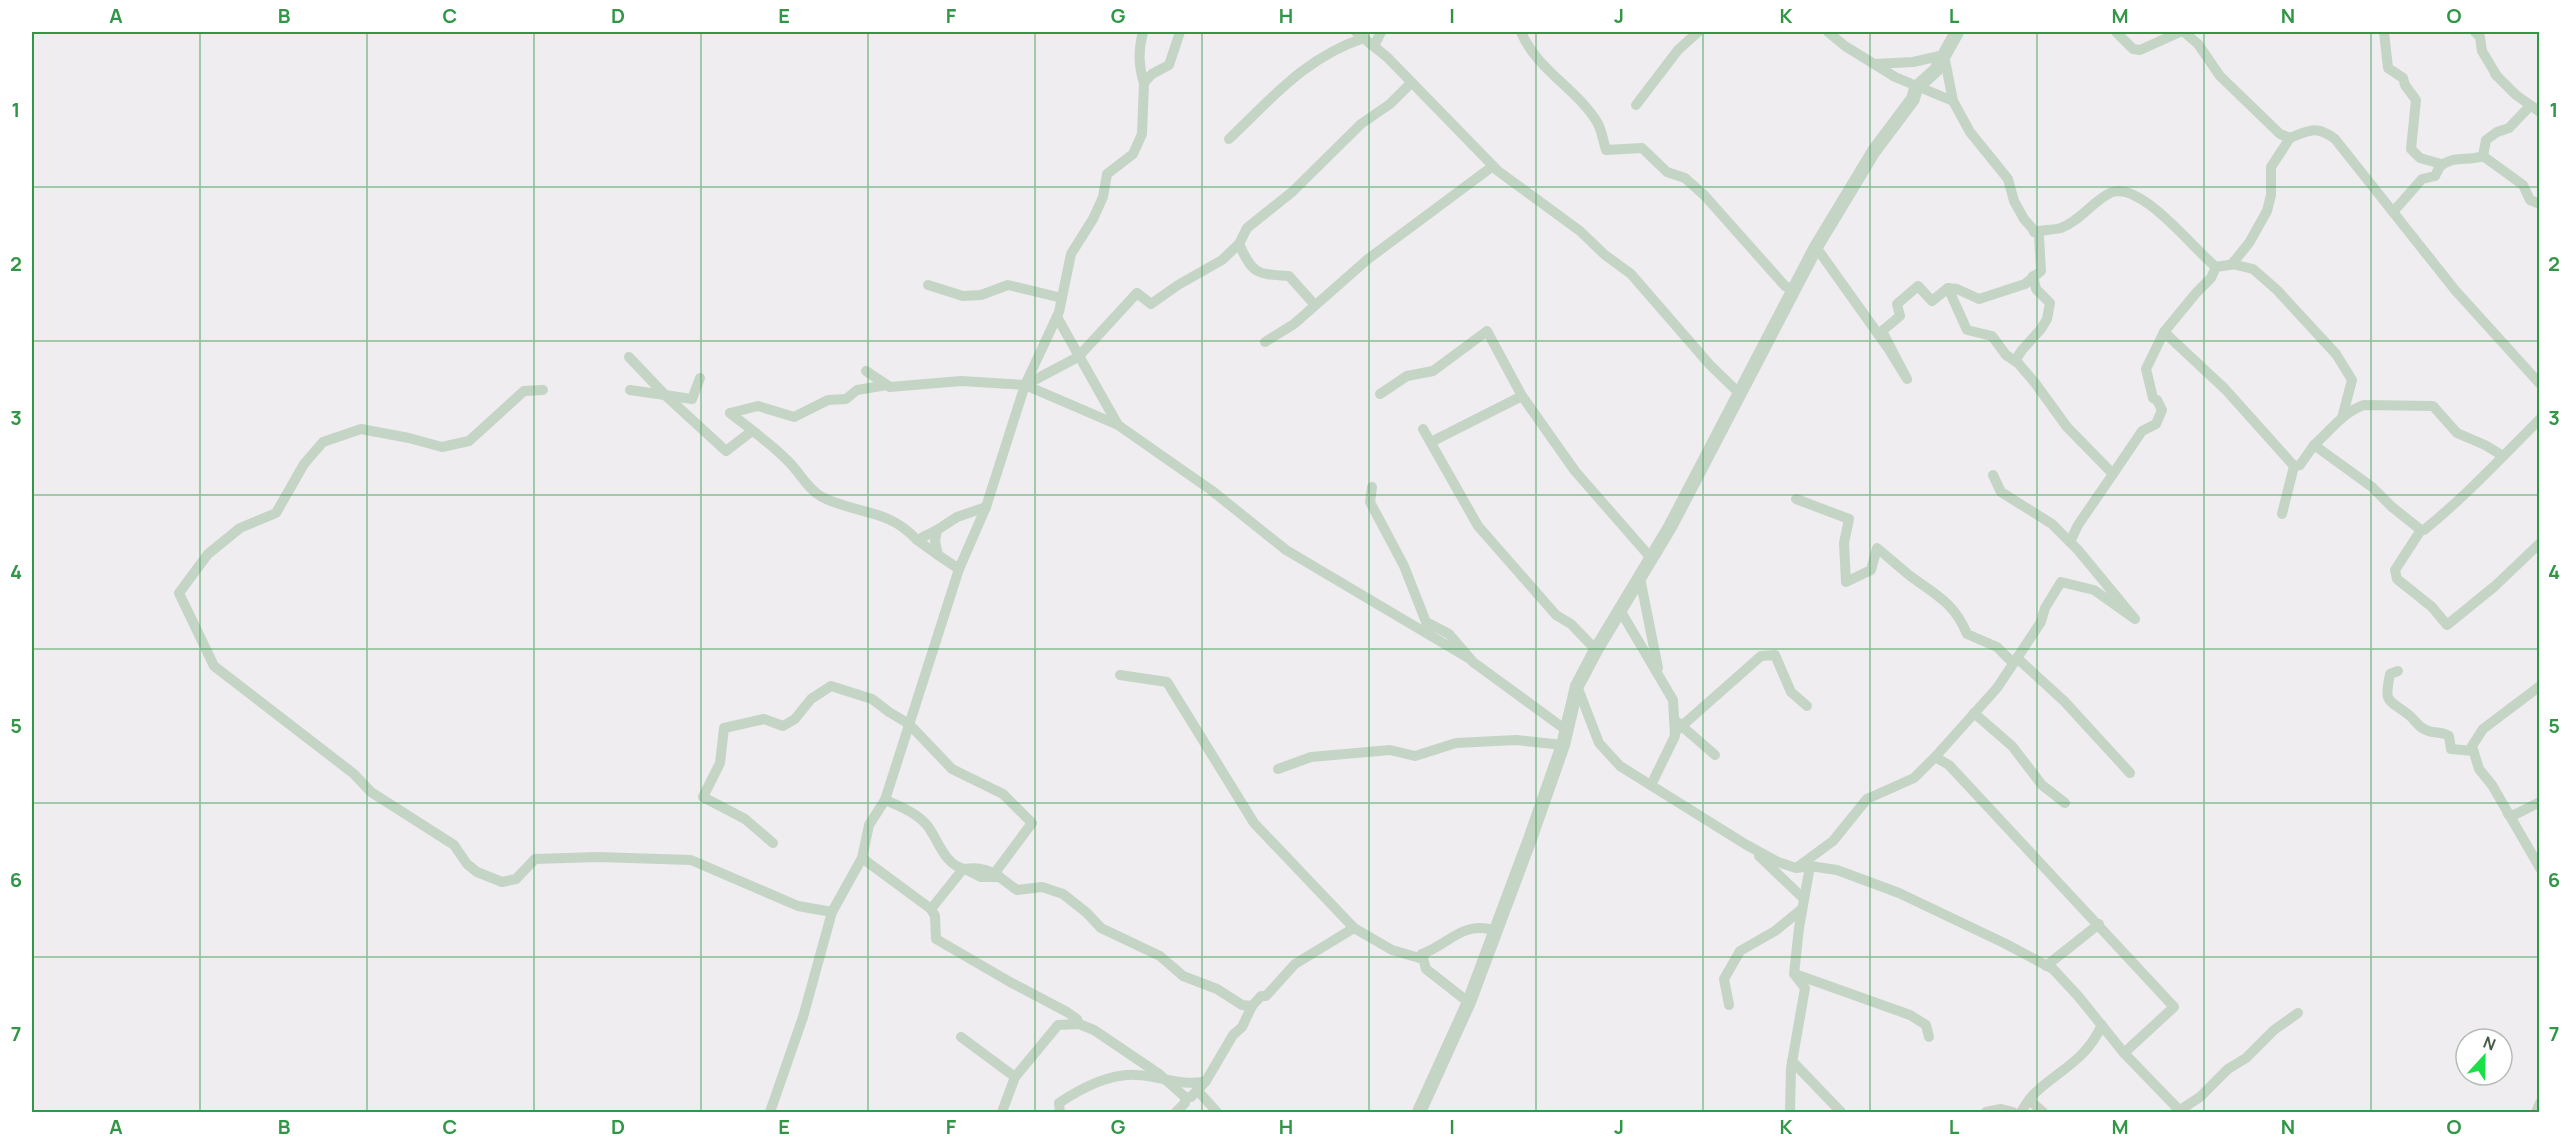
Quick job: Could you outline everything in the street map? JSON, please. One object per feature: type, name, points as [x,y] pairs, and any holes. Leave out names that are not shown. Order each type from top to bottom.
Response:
[{"type":"street","points":[[770,1113],[803,1017],[832,912],[862,858],[869,825],[885,800],[959,569],[986,507],[1025,385],[1057,317],[1071,254],[1103,197],[1107,174],[1133,154],[1142,134],[1144,82],[1139,69],[1139,47],[1143,32]]},
{"type":"street","points":[[1144,82],[1152,74],[1169,64],[1180,32]]},
{"type":"street","points":[[1374,46],[1382,32]]},
{"type":"street","points":[[1521,32],[1540,63],[1575,96],[1598,123],[1606,150],[1642,148],[1667,172],[1685,178],[1705,196],[1785,286],[1795,290]]},
{"type":"street","points":[[1636,105],[1678,50],[1698,32]]},
{"type":"street","points":[[1828,32],[1845,46],[1916,88],[1941,95],[1953,102]]},
{"type":"street","points":[[1419,1113],[1469,1002],[1563,745],[1577,686],[1670,527],[1816,247],[1874,151],[1913,99],[1916,88],[1936,70],[1957,32]]},
{"type":"street","points":[[2116,32],[2133,49],[2140,50],[2177,32],[2198,44],[2220,76],[2280,134],[2290,138]]},
{"type":"street","points":[[2384,32],[2388,68],[2403,78],[2405,85],[2416,100],[2411,149],[2420,158],[2440,164],[2439,167]]},
{"type":"street","points":[[2475,32],[2480,37],[2482,51],[2496,75],[2537,111],[2486,140],[2483,156]]},
{"type":"street","points":[[1229,139],[1305,67],[1360,35],[1388,57],[1493,166],[1537,202],[1580,231],[1605,255],[1631,274],[1710,365],[1739,393]]},
{"type":"street","points":[[1816,247],[1888,348],[1906,379],[1882,331],[1900,316],[1897,304],[1918,286],[1932,301],[1948,288],[1957,289],[1979,299],[2025,284],[2041,271],[2039,236],[2014,201],[2008,179],[1970,132],[1953,102],[1944,55]]},
{"type":"street","points":[[1874,64],[1913,62],[1944,55]]},
{"type":"street","points":[[1025,385],[1078,357],[1137,293],[1151,304],[1178,285],[1222,260],[1239,244],[1247,228],[1292,192],[1361,124],[1390,104],[1411,83]]},
{"type":"street","points":[[2235,264],[2232,264],[2249,243],[2267,211],[2271,195],[2271,167],[2290,138],[2313,129],[2326,132],[2348,154],[2455,290],[2540,384]]},
{"type":"street","points":[[2393,212],[2422,179],[2435,176],[2439,167],[2447,161],[2483,156],[2523,185],[2530,200],[2540,204]]},
{"type":"street","points":[[1265,342],[1294,324],[1314,304],[1368,259],[1493,166]]},
{"type":"street","points":[[2034,232],[2061,228],[2081,216],[2110,193],[2122,190],[2136,196],[2153,208],[2216,267]]},
{"type":"street","points":[[1239,244],[1254,269],[1266,276],[1289,276],[1314,304]]},
{"type":"street","points":[[2216,267],[2235,264],[2253,269],[2277,290],[2336,354],[2352,380],[2342,418]]},
{"type":"street","points":[[2070,542],[2078,525],[2142,431],[2156,423],[2162,410],[2157,400],[2153,398],[2145,369],[2164,332],[2211,278],[2216,267]]},
{"type":"street","points":[[2015,361],[2047,319],[2050,303],[2036,289],[2033,276]]},
{"type":"street","points":[[928,285],[963,296],[981,295],[1008,285],[1062,298]]},
{"type":"street","points":[[1948,288],[1968,330],[1992,336],[2006,355],[2015,361],[2035,383],[2067,427],[2113,474]]},
{"type":"street","points":[[1057,317],[1118,425]]},
{"type":"street","points":[[1380,394],[1407,376],[1433,371],[1487,331],[1522,396],[1575,471],[1651,558]]},
{"type":"street","points":[[2164,332],[2225,389],[2295,466]]},
{"type":"street","points":[[629,357],[665,395],[726,451],[752,431]]},
{"type":"street","points":[[866,371],[888,385]]},
{"type":"street","points":[[630,390],[692,399],[700,378]]},
{"type":"street","points":[[959,569],[893,520],[869,510],[858,511],[821,496],[801,478],[789,461],[729,413],[758,406],[794,417],[828,400],[846,399],[857,390],[888,385],[961,381],[1025,385],[1118,425],[1211,490],[1286,550],[1470,659],[1566,730]]},
{"type":"street","points":[[543,390],[524,391],[469,441],[442,447],[361,429],[323,442],[304,464],[276,513],[240,528],[208,554],[179,593],[214,666],[354,774],[371,792],[454,845],[467,864],[477,872],[502,882],[516,879],[535,859],[597,857],[691,860],[798,906],[832,912]]},
{"type":"street","points":[[1431,442],[1522,396]]},
{"type":"street","points":[[2295,466],[2301,465],[2314,445],[2342,418],[2364,405],[2433,406],[2457,433],[2503,456]]},
{"type":"street","points":[[2540,419],[2455,504],[2424,530],[2421,530],[2395,570],[2397,579],[2432,607],[2447,625],[2495,586],[2540,543]]},
{"type":"street","points":[[1423,429],[1478,526],[1556,615],[1571,624],[1596,650]]},
{"type":"street","points":[[2314,445],[2372,487],[2392,507],[2421,530]]},
{"type":"street","points":[[2282,514],[2295,466]]},
{"type":"street","points":[[1796,868],[1833,841],[1867,799],[1914,778],[1935,757],[1997,688],[2041,622],[2045,608],[2061,582],[2094,590],[2136,619],[2070,542],[2045,519],[2001,492],[1993,475]]},
{"type":"street","points":[[1372,487],[1370,502],[1404,566],[1426,622],[1449,634],[1470,659]]},
{"type":"street","points":[[1796,499],[1849,519],[1844,543],[1845,582],[1871,570],[1877,548],[1911,576],[1936,592],[1961,621],[1966,634],[1997,647],[2064,701],[2130,773]]},
{"type":"street","points":[[917,540],[957,517],[986,507]]},
{"type":"street","points":[[937,530],[935,541],[938,555]]},
{"type":"street","points":[[1640,578],[1660,679]]},
{"type":"street","points":[[1620,610],[1673,700],[1677,725],[1675,736],[1651,786]]},
{"type":"street","points":[[1677,725],[1761,656],[1775,655],[1791,692],[1807,706]]},
{"type":"street","points":[[2398,671],[2390,674],[2386,695],[2392,705],[2412,717],[2414,722],[2427,731],[2443,732],[2449,736],[2451,749],[2473,751]]},
{"type":"street","points":[[1120,675],[1167,682],[1254,823],[1354,928],[1392,950],[1423,959]]},
{"type":"street","points":[[773,843],[745,819],[703,796],[720,763],[724,728],[764,719],[783,726],[795,719],[811,699],[831,686],[872,699],[909,724],[952,769],[1003,794],[1032,823],[997,876]]},
{"type":"street","points":[[1577,686],[1591,726],[1603,748],[1620,766],[1750,847],[1778,862],[1796,868],[1810,866],[1837,870],[1899,892],[2053,969],[2124,1053],[2178,1111],[2200,1097],[2228,1069],[2246,1058],[2274,1030],[2298,1013]]},
{"type":"street","points":[[2540,686],[2483,729],[2472,746],[2479,769],[2540,868]]},
{"type":"street","points":[[1974,713],[2012,746],[2042,785],[2065,803]]},
{"type":"street","points":[[1677,725],[1716,755]]},
{"type":"street","points":[[1278,769],[1311,757],[1390,750],[1415,756],[1456,743],[1516,740],[1563,745]]},
{"type":"street","points":[[1935,757],[1949,765],[2174,1007],[2124,1053]]},
{"type":"street","points":[[885,800],[914,813],[925,823],[944,854],[960,868],[981,877],[997,876],[1017,890],[1042,887],[1063,894],[1087,913],[1101,928],[1160,956],[1183,976],[1217,989],[1242,1005],[1252,1005]]},
{"type":"street","points":[[2508,814],[2514,815],[2540,802]]},
{"type":"street","points":[[1750,847],[1803,904]]},
{"type":"street","points":[[862,858],[931,909],[935,916],[936,939],[1068,1012],[1077,1019],[1079,1024]]},
{"type":"street","points":[[1790,1113],[1792,1062],[1805,988],[1794,974],[1810,866]]},
{"type":"street","points":[[931,909],[964,869]]},
{"type":"street","points":[[1729,1005],[1724,979],[1740,951],[1775,931],[1803,904]]},
{"type":"street","points":[[2046,966],[2099,924]]},
{"type":"street","points":[[1463,998],[1426,969],[1422,954],[1439,948],[1454,935],[1476,926],[1489,929]]},
{"type":"street","points":[[1002,1113],[1015,1077],[1058,1026],[1079,1024],[1094,1030],[1166,1080],[1185,1097],[1191,1097],[1206,1081],[1233,1035],[1242,1027],[1252,1005],[1261,996],[1266,996],[1295,964],[1354,928]]},
{"type":"street","points":[[1794,974],[1910,1015],[1926,1025],[1929,1037]]},
{"type":"street","points":[[2021,1113],[2033,1094],[2070,1067],[2094,1042],[2102,1025]]},
{"type":"street","points":[[961,1037],[1015,1077]]},
{"type":"street","points":[[1792,1062],[1841,1113]]},
{"type":"street","points":[[1060,1113],[1059,1103],[1079,1089],[1116,1078],[1136,1074],[1196,1084],[1206,1081]]},
{"type":"street","points":[[1197,1090],[1217,1113]]},
{"type":"street","points":[[1176,1113],[1185,1103],[1185,1097]]},
{"type":"street","points":[[2029,1101],[2043,1113]]},
{"type":"street","points":[[2536,1113],[2540,1102]]},
{"type":"street","points":[[1986,1113],[2001,1109],[2013,1113]]}]
